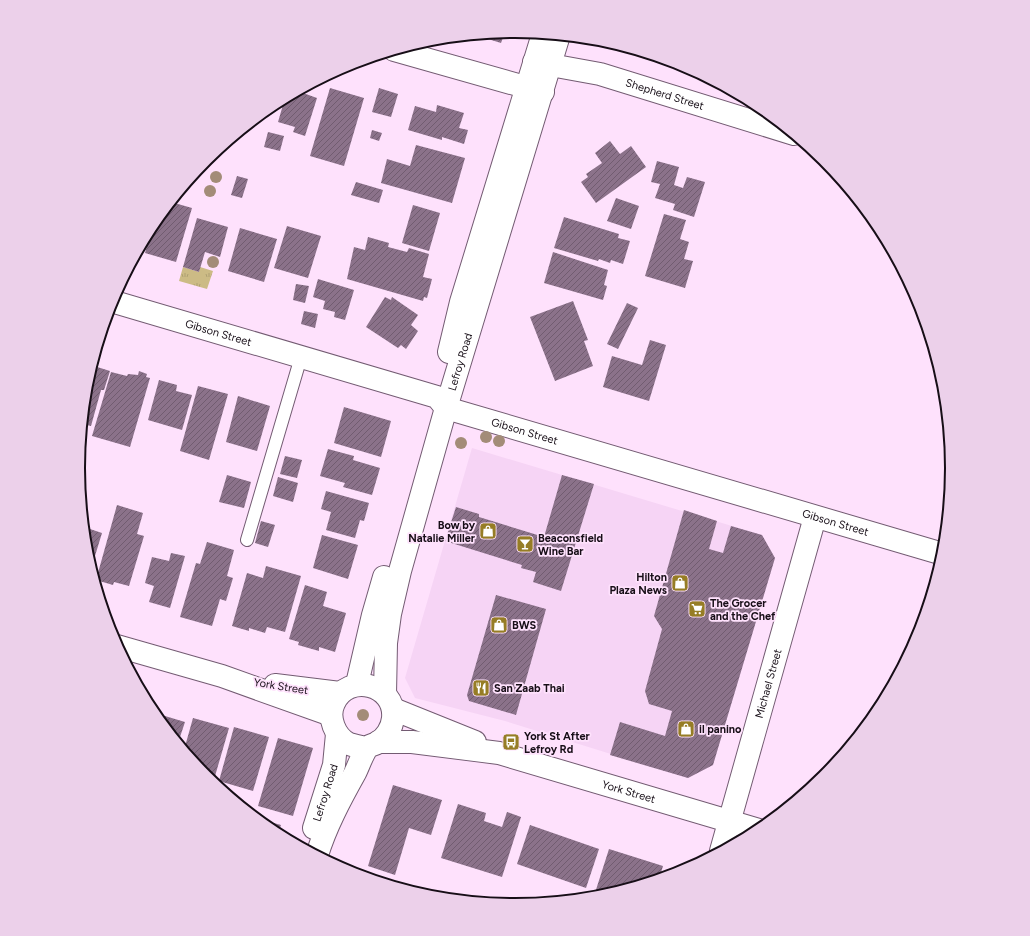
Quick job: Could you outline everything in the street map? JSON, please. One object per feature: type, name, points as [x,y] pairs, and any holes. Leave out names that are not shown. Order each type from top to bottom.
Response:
[{"type":"street","name":"Lefroy Road","points":[[309,845],[334,765],[334,703],[349,689],[442,402],[542,63],[543,39]]},
{"type":"street","name":"Lefroy Road","points":[[542,63],[556,40]]},
{"type":"street","points":[[404,53],[534,90]]},
{"type":"street","name":"Shepherd Street","points":[[542,63],[600,74],[780,130]]},
{"type":"street","name":"Gibson Street","points":[[118,303],[301,357],[815,517],[937,552]]},
{"type":"street","name":"Lefroy Road","points":[[319,850],[330,820],[372,745],[385,736],[391,728],[393,719],[389,701],[386,644],[390,614],[442,402]]},
{"type":"street","name":"Michael Street","points":[[722,845],[815,517]]},
{"type":"street","name":"York Street","points":[[125,648],[222,676],[290,688],[349,689]]},
{"type":"street","name":"York Street","points":[[222,676],[334,725]]},
{"type":"street","points":[[349,689],[372,686],[389,701]]},
{"type":"street","name":"York Street","points":[[389,701],[499,753],[751,828]]},
{"type":"street","points":[[334,725],[348,743],[372,745]]},
{"type":"street","name":"York Street","points":[[372,745],[412,742],[499,753]]},
{"type":"lane","points":[[247,540],[301,357]]},
{"type":"shaded area","points":[[472,448],[762,535],[775,558],[713,765],[688,778],[505,721],[415,698],[405,678]]},
{"type":"green space","points":[[183,267],[199,272],[200,267],[213,271],[207,289],[179,281]]},
{"type":"building","points":[[503,38],[501,43],[488,39]]},
{"type":"building","points":[[330,88],[364,98],[344,166],[310,156]]},
{"type":"building","points":[[379,88],[398,94],[391,117],[372,112]]},
{"type":"building","points":[[304,94],[317,98],[305,136],[293,132],[295,127],[278,122],[283,106]]},
{"type":"building","points":[[437,105],[464,113],[459,128],[468,130],[464,144],[442,137],[442,140],[408,130],[415,106],[436,112]]},
{"type":"building","points":[[372,130],[382,133],[379,141],[370,138]]},
{"type":"building","points":[[268,132],[284,136],[280,151],[264,147]]},
{"type":"building","points":[[610,141],[620,154],[631,146],[646,167],[596,203],[581,182],[588,177],[586,174],[602,163],[595,153]]},
{"type":"building","points":[[416,145],[465,158],[452,203],[381,183],[387,159],[410,166]]},
{"type":"building","points":[[657,161],[679,167],[674,185],[683,188],[687,177],[705,182],[694,217],[673,210],[675,204],[655,198],[660,184],[651,182]]},
{"type":"building","points":[[237,176],[248,179],[242,198],[231,195]]},
{"type":"building","points":[[356,182],[383,190],[379,203],[351,195]]},
{"type":"building","points":[[616,198],[639,206],[631,229],[607,221]]},
{"type":"building","points":[[176,203],[192,208],[176,262],[145,253],[147,246],[157,229]]},
{"type":"building","points":[[413,205],[440,213],[429,251],[402,243]]},
{"type":"building","points":[[664,214],[686,220],[680,239],[689,242],[684,259],[693,261],[685,288],[645,276]]},
{"type":"building","points":[[564,217],[619,234],[618,238],[630,241],[623,264],[611,260],[610,263],[599,259],[598,261],[554,248]]},
{"type":"building","points":[[197,218],[228,227],[220,257],[205,252],[199,272],[183,267]]},
{"type":"building","points":[[287,226],[321,236],[308,278],[274,268]]},
{"type":"building","points":[[240,228],[277,239],[264,282],[228,271]]},
{"type":"building","points":[[368,237],[389,243],[388,247],[407,252],[409,248],[429,254],[423,277],[432,279],[427,298],[424,297],[423,301],[347,279],[354,247],[365,250]]},
{"type":"building","points":[[553,252],[608,270],[604,285],[607,286],[603,300],[544,283]]},
{"type":"building","points":[[318,279],[354,290],[345,320],[334,317],[335,312],[323,309],[325,301],[313,297]]},
{"type":"building","points":[[296,284],[309,286],[305,303],[293,300]]},
{"type":"building","points":[[385,297],[391,300],[392,297],[418,315],[411,325],[418,331],[406,349],[401,345],[398,348],[366,327]]},
{"type":"building","points":[[573,301],[588,340],[584,341],[593,366],[555,381],[530,317]]},
{"type":"building","points":[[627,303],[638,308],[618,349],[607,344]]},
{"type":"building","points":[[304,311],[318,314],[315,328],[301,324]]},
{"type":"building","points":[[650,340],[666,345],[649,401],[603,387],[612,356],[642,365]]},
{"type":"building","points":[[97,367],[110,371],[104,390],[101,390],[91,426],[88,425],[89,412],[93,384]]},
{"type":"building","points":[[139,371],[147,374],[146,377],[150,378],[130,447],[92,436],[111,372],[127,376],[128,374],[138,375]]},
{"type":"building","points":[[159,380],[177,385],[176,391],[192,395],[182,430],[148,420]]},
{"type":"building","points":[[198,386],[228,394],[209,460],[180,451]]},
{"type":"building","points":[[238,396],[270,406],[257,451],[226,442]]},
{"type":"building","points":[[344,407],[391,421],[381,457],[334,443]]},
{"type":"building","points":[[328,449],[354,456],[353,460],[380,468],[372,495],[343,487],[345,483],[320,476]]},
{"type":"building","points":[[285,456],[302,460],[297,478],[280,474]]},
{"type":"building","points":[[227,475],[251,482],[244,508],[219,502]]},
{"type":"building","points":[[562,475],[594,484],[561,591],[533,582],[536,572],[521,568],[522,565],[445,541],[456,507],[479,514],[479,517],[544,537]]},
{"type":"building","points":[[278,477],[298,483],[293,502],[273,496]]},
{"type":"building","points":[[326,491],[369,503],[364,521],[360,520],[355,538],[326,530],[331,512],[321,509]]},
{"type":"building","points":[[117,505],[143,513],[137,534],[144,536],[129,586],[114,582],[113,585],[101,581],[98,572]]},
{"type":"building","points":[[684,510],[717,521],[709,549],[723,553],[731,526],[762,535],[775,558],[713,765],[688,778],[610,755],[620,722],[665,736],[672,711],[649,704],[645,691],[662,629],[654,616]]},
{"type":"building","points":[[261,521],[275,525],[268,547],[255,543]]},
{"type":"building","points":[[90,529],[102,533],[94,558]]},
{"type":"building","points":[[322,535],[358,545],[348,579],[313,568]]},
{"type":"building","points":[[207,542],[234,550],[227,576],[233,578],[226,601],[220,599],[212,626],[180,617],[196,563],[200,564]]},
{"type":"building","points":[[171,553],[185,556],[170,608],[149,602],[154,586],[145,583],[152,557],[169,561]]},
{"type":"building","points":[[266,566],[301,576],[285,632],[267,627],[265,633],[249,628],[249,631],[232,626],[247,573],[263,578]]},
{"type":"building","points":[[305,585],[327,592],[323,606],[346,613],[335,652],[319,647],[319,651],[298,645],[299,642],[289,639]]},
{"type":"building","points":[[496,595],[546,609],[516,715],[469,701],[467,695]]},
{"type":"building","points":[[163,715],[185,722],[180,737]]},
{"type":"building","points":[[193,718],[229,728],[215,776],[186,744]]},
{"type":"building","points":[[234,727],[269,737],[253,791],[219,780]]},
{"type":"building","points":[[278,738],[313,748],[293,816],[258,806]]},
{"type":"building","points":[[393,785],[442,800],[431,835],[409,828],[395,875],[368,866]]},
{"type":"building","points":[[458,804],[486,813],[484,821],[502,827],[507,812],[521,817],[502,877],[441,858]]},
{"type":"building","points":[[271,822],[281,825],[280,828]]},
{"type":"building","points":[[530,825],[599,849],[586,888],[517,864]]},
{"type":"building","points":[[609,849],[663,866],[661,872],[653,875],[596,890]]},
{"type":"place","name":"Bow by Natalie Miller","points":[[488,531]]},
{"type":"place","name":"Beaconsfield Wine Bar","points":[[525,544]]},
{"type":"place","name":"Hilton Plaza News","points":[[680,583]]},
{"type":"place","name":"The Grocer and the Chef","points":[[697,609]]},
{"type":"place","name":"BWS","points":[[499,625]]},
{"type":"place","name":"San Zaab Thai","points":[[481,688]]},
{"type":"place","name":"il panino","points":[[686,729]]},
{"type":"place","name":"York St After Lefroy Rd","points":[[511,742]]}]
